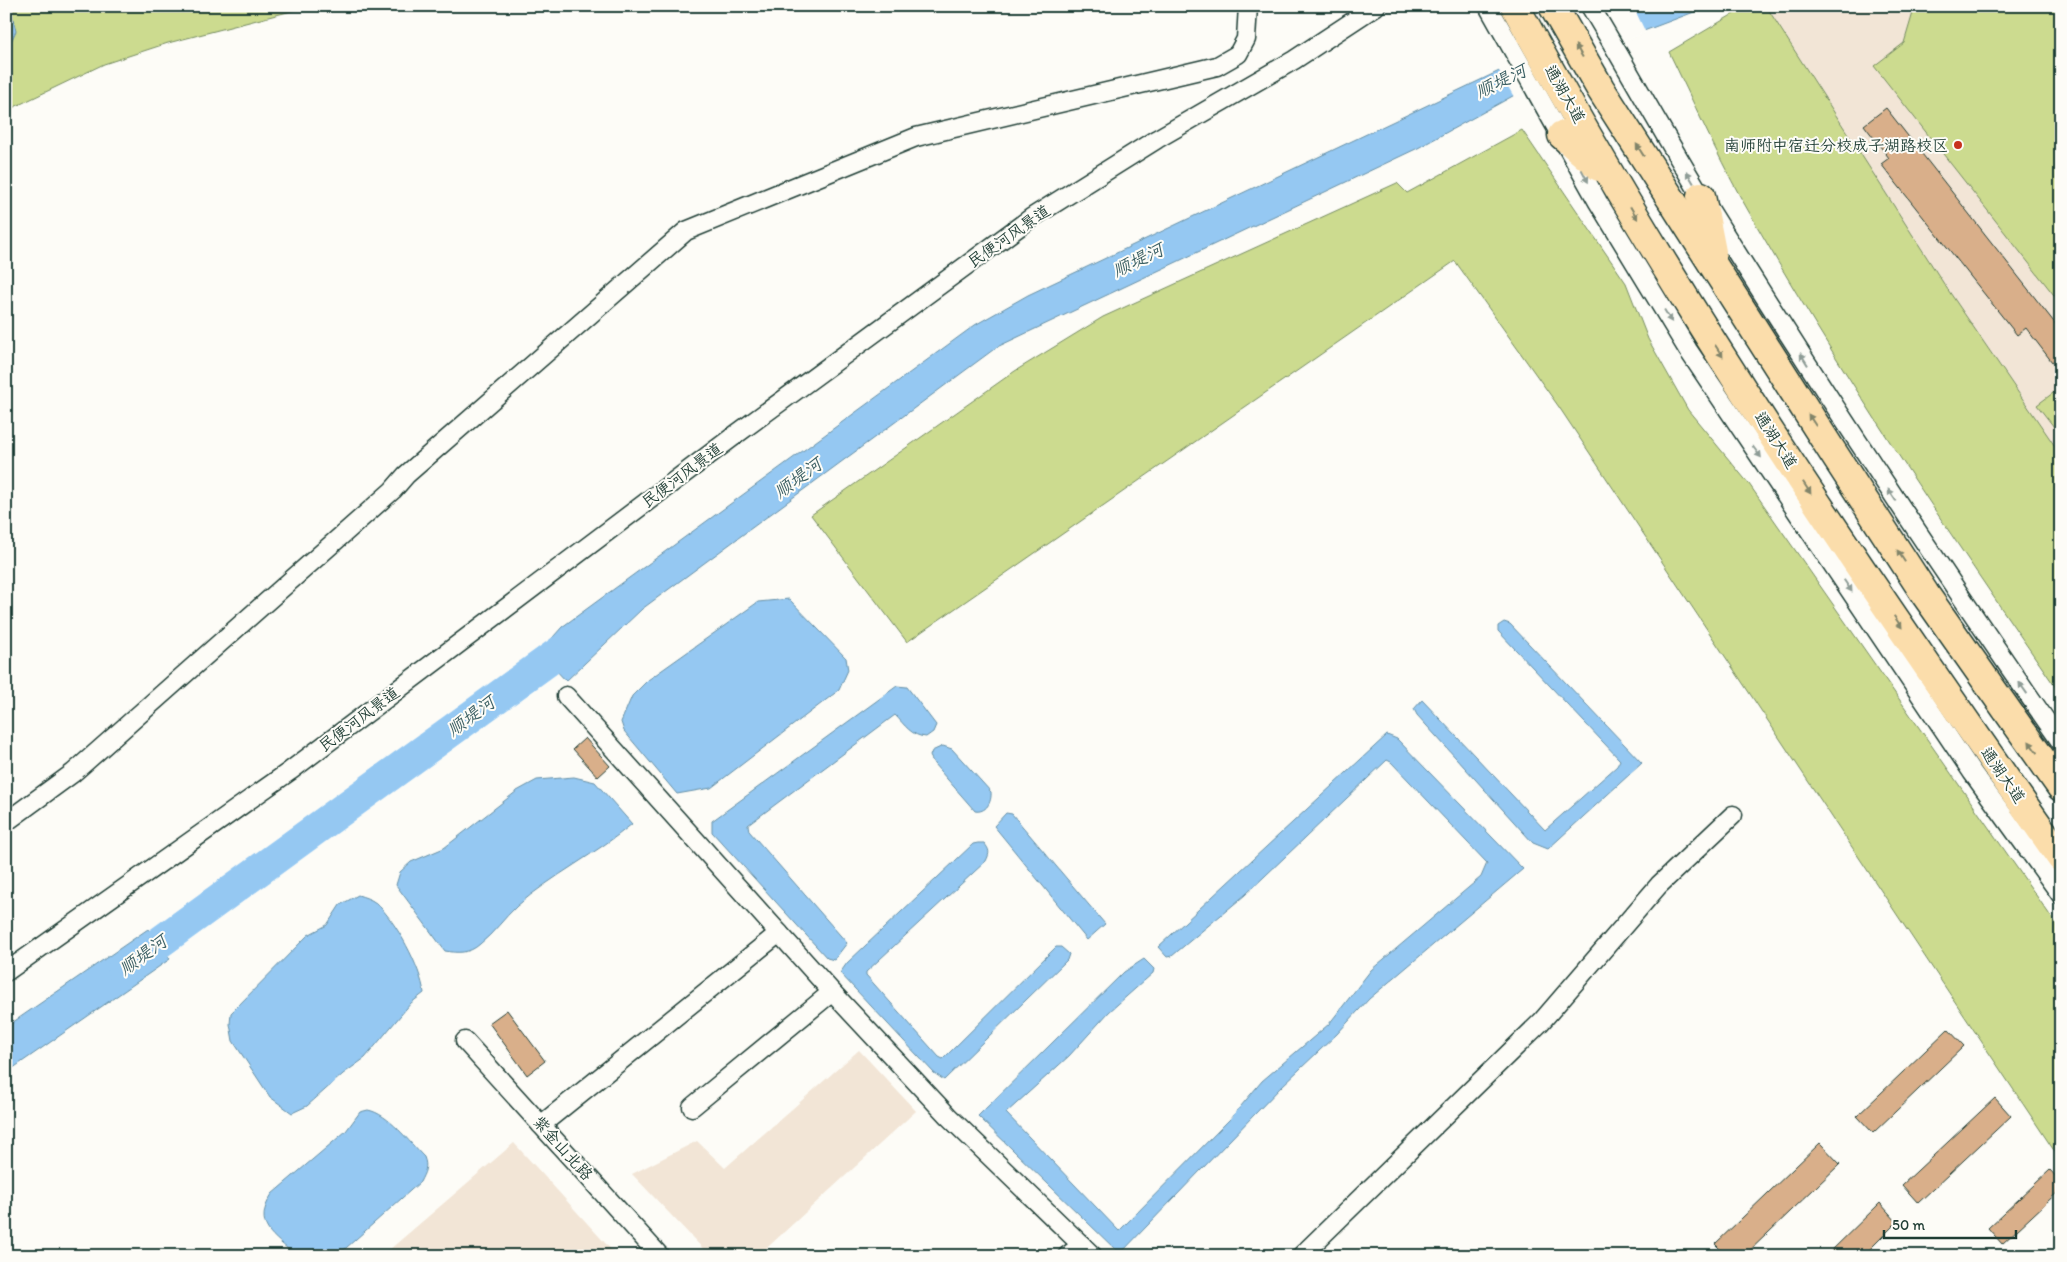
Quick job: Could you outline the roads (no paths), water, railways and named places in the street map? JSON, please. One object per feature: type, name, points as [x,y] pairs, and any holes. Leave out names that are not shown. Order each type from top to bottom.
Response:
[{"type":"main road","name":"通湖大道","points":[[1555,10],[1600,88],[1925,594],[2061,787]]},
{"type":"main road","name":"通湖大道","points":[[1514,20],[1554,99],[1615,181],[1676,284],[1814,500],[2061,858]]},
{"type":"main road","points":[[1562,135],[1615,181]]},
{"type":"main road","points":[[1701,196],[1715,268]]},
{"type":"street","points":[[6,822],[73,773],[385,497],[406,475],[686,231],[916,137],[1217,66],[1238,54],[1246,39],[1248,6]]},
{"type":"street","name":"民便河风景道","points":[[6,972],[290,771],[738,433],[1031,218],[1157,139],[1294,60],[1376,6]]},
{"type":"street","points":[[1488,6],[1514,20]]},
{"type":"street","points":[[1590,6],[1701,196],[1827,397],[1930,554],[2061,742]]},
{"type":"street","points":[[1554,99],[1562,135],[1598,202],[1688,350],[1972,772],[2061,895]]},
{"type":"street","points":[[566,696],[832,992],[948,1116],[1087,1250],[1067,1256]]},
{"type":"street","points":[[1300,1256],[1542,1022],[1659,885],[1733,815]]},
{"type":"street","points":[[541,1124],[779,933]]},
{"type":"street","points":[[692,1108],[832,992]]},
{"type":"street","name":"紫金山北路","points":[[465,1041],[660,1256]]},
{"type":"water","points":[[6,6],[10,6],[16,31],[6,52]]},
{"type":"water","points":[[1603,6],[1710,6],[1604,46],[1418,148],[997,347],[642,609],[566,681],[541,654],[545,646],[562,627],[975,325],[1028,295],[1514,64]]},
{"type":"water","points":[[789,599],[846,658],[848,670],[839,690],[711,788],[677,794],[624,731],[621,722],[632,696],[648,680],[758,602]]},
{"type":"water","points":[[1504,622],[1510,624],[1642,763],[1548,849],[1533,843],[1417,715],[1414,709],[1422,700],[1545,830],[1617,766],[1620,760],[1498,631],[1498,626]]},
{"type":"water","points":[[897,686],[907,687],[936,725],[933,732],[926,737],[916,735],[895,715],[748,825],[749,831],[847,943],[834,960],[827,958],[712,832],[712,821]]},
{"type":"water","points":[[1387,735],[1397,739],[1523,869],[1369,999],[1337,1034],[1282,1086],[1120,1254],[978,1116],[1124,972],[1144,959],[1154,969],[1153,973],[1109,1012],[1069,1056],[1006,1113],[1119,1231],[1230,1119],[1262,1081],[1329,1024],[1371,970],[1481,877],[1487,863],[1387,760],[1245,895],[1172,956],[1167,957],[1158,947]]},
{"type":"water","points":[[943,746],[952,749],[991,792],[988,806],[985,809],[975,811],[934,764],[930,756],[932,751]]},
{"type":"water","points":[[574,777],[595,782],[632,824],[517,906],[490,935],[472,950],[463,952],[445,951],[396,885],[400,872],[411,862],[444,848],[517,791],[537,780]]},
{"type":"water","points":[[1006,813],[1012,814],[1105,924],[1087,940],[994,826]]},
{"type":"water","points":[[984,843],[988,850],[989,854],[986,861],[866,972],[866,975],[939,1057],[943,1059],[1056,947],[1061,947],[1069,954],[1067,960],[944,1080],[934,1073],[840,973],[847,963],[973,844]]},
{"type":"water","points":[[358,895],[376,903],[392,921],[413,958],[424,993],[411,1003],[365,1058],[343,1074],[307,1106],[292,1113],[270,1097],[233,1041],[230,1024],[231,1013],[308,935],[327,925],[340,905]]},
{"type":"water","points":[[148,929],[170,959],[6,1073],[6,1027]]},
{"type":"water","points":[[368,1110],[384,1117],[424,1157],[425,1172],[420,1182],[337,1256],[296,1256],[273,1236],[268,1229],[264,1214],[266,1205],[272,1194],[346,1131],[360,1112]]},
{"type":"waterway","name":"顺堤河","points":[[123,969],[583,635]]},
{"type":"place","name":"南师附中宿迁分校成子湖路校区","points":[[1958,145]]}]
